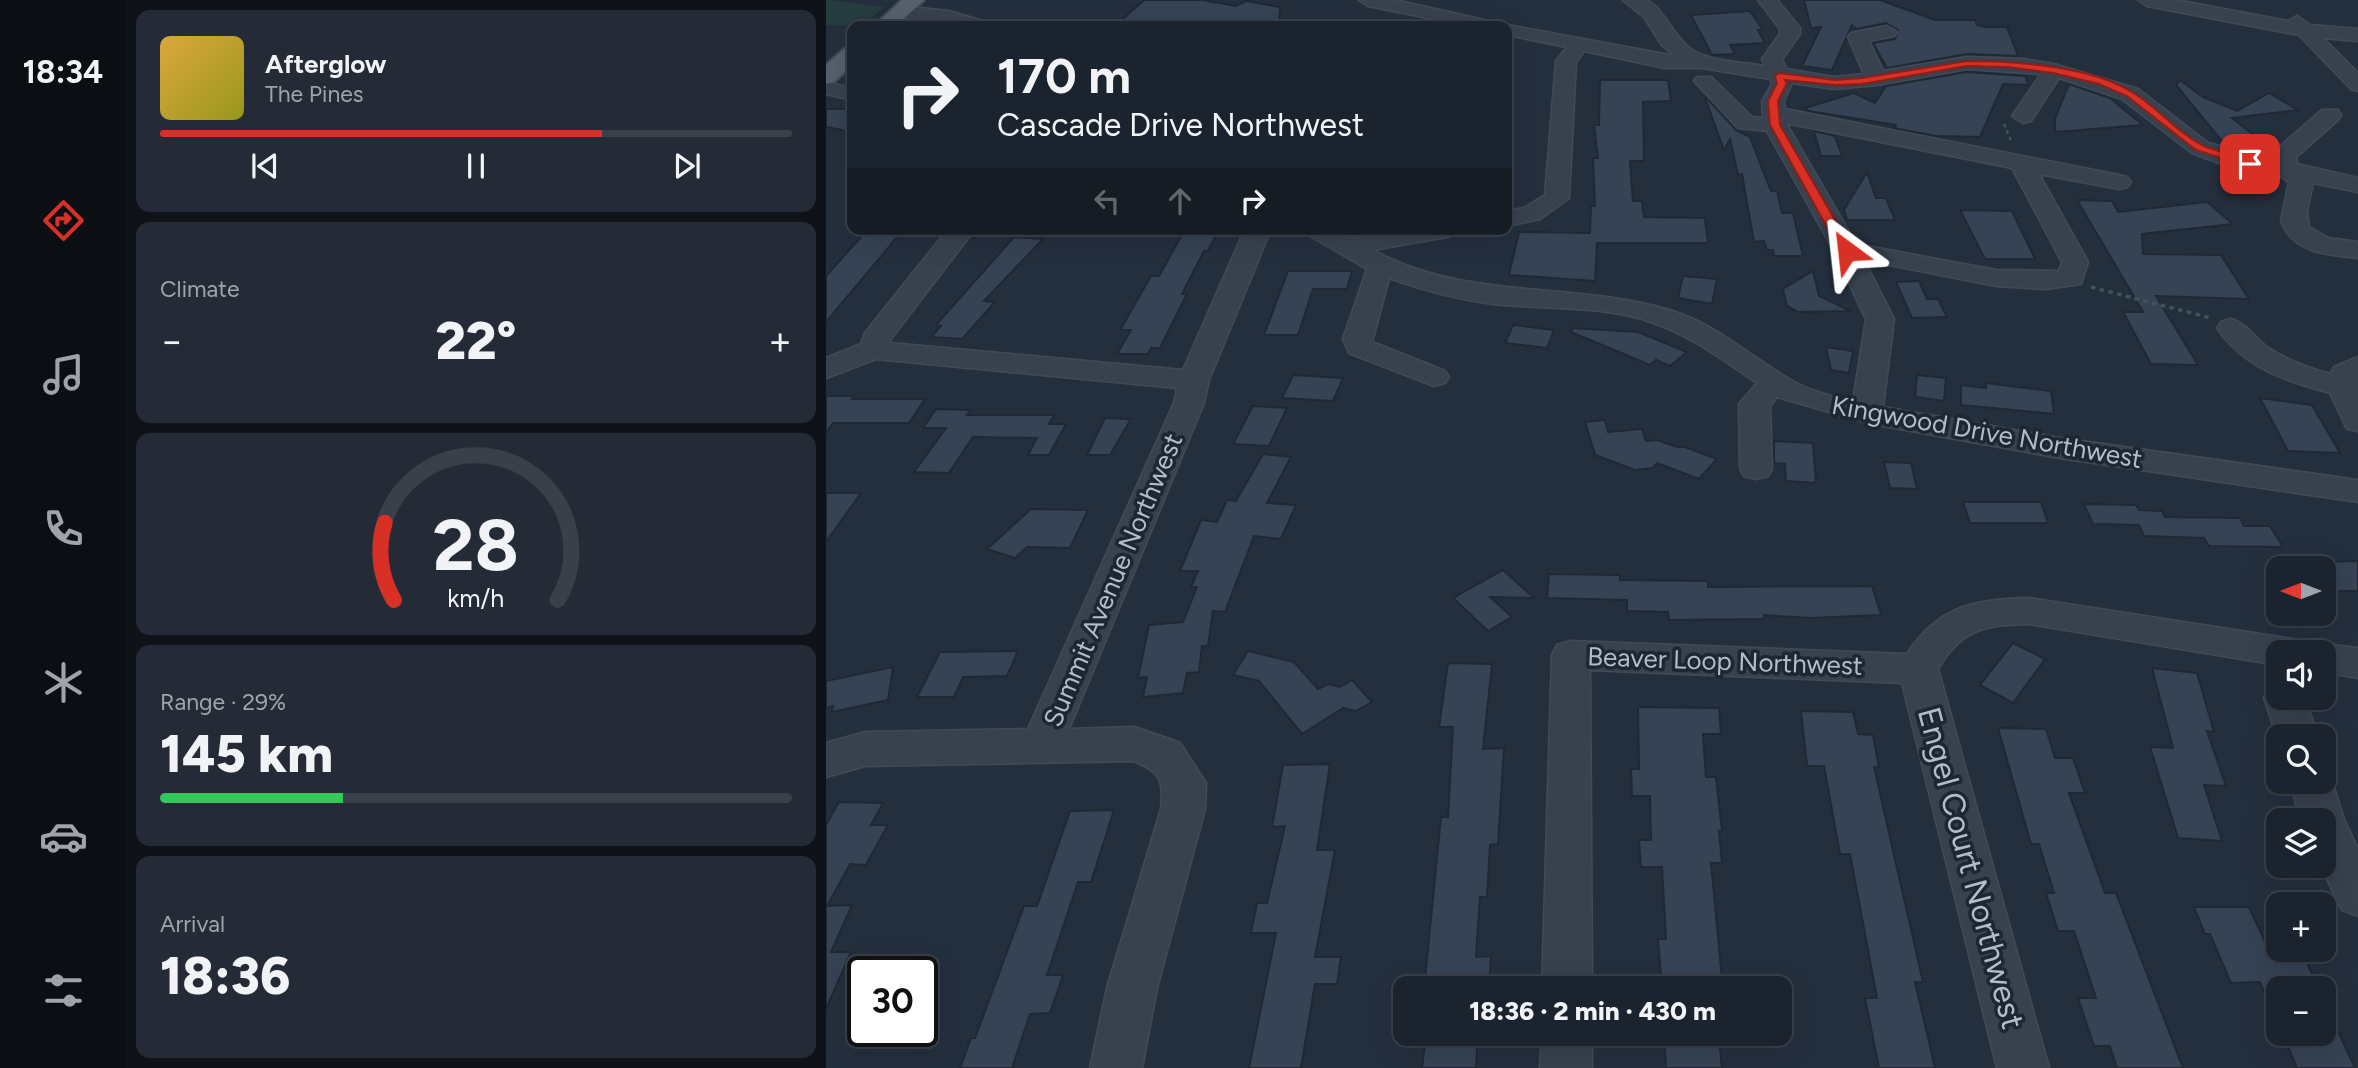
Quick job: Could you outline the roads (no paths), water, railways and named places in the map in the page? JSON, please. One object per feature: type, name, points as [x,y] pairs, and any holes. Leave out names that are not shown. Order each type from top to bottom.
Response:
[{"type":"main road","points":[[890,21],[907,6]]},
{"type":"main road","points":[[826,77],[847,58]]},
{"type":"street","points":[[1368,0],[1470,21]]},
{"type":"street","points":[[1632,0],[1649,11],[1670,45],[1703,72],[1746,123],[1774,120],[1921,140],[2023,166],[2119,182]]},
{"type":"street","points":[[1767,0],[1790,28],[1790,34],[1772,59],[1782,83],[1773,101],[1774,120],[1847,251],[1880,319],[1867,414]]},
{"type":"street","points":[[2147,0],[2304,30],[2358,35]]},
{"type":"street","points":[[2249,0],[2296,21],[2358,85]]},
{"type":"street","points":[[907,6],[962,21]]},
{"type":"street","points":[[2171,29],[2196,10]]},
{"type":"street","points":[[1512,30],[1703,72],[1779,76],[1835,83],[1967,64],[2003,64],[2053,70],[2102,82],[2130,94],[2200,148],[2227,158],[2294,174],[2358,185]]},
{"type":"street","points":[[1877,79],[1862,52],[1858,37],[1888,32]]},
{"type":"street","points":[[1512,217],[1531,214],[1557,198],[1566,61],[1579,45]]},
{"type":"street","points":[[2023,116],[2053,70]]},
{"type":"street","points":[[826,88],[847,93]]},
{"type":"street","points":[[2330,115],[2284,155],[2285,166],[2301,181],[2294,221],[2300,232],[2323,245],[2358,250]]},
{"type":"street","points":[[1847,251],[2020,279],[2052,281],[2071,278],[2075,262],[2023,166]]},
{"type":"street","points":[[876,348],[875,339],[957,235]]},
{"type":"street","name":"Summit Avenue Northwest","points":[[1116,1068],[1132,988],[1183,809],[1185,783],[1165,755],[1135,744],[1042,744],[1189,403],[1194,380],[1255,235]]},
{"type":"street","name":"Kingwood Drive Northwest","points":[[1327,235],[1384,267],[1419,281],[1454,289],[1620,306],[1661,316],[1710,338],[1774,383],[1822,403],[1867,414],[2060,448],[2358,491]]},
{"type":"street","points":[[1349,247],[1414,235]]},
{"type":"street","points":[[1384,267],[1377,275],[1357,340],[1359,347],[1434,377]]},
{"type":"street","points":[[2231,328],[2245,346],[2261,359],[2293,374],[2351,377],[2358,422]]},
{"type":"street","points":[[826,369],[876,348],[885,352],[1194,380]]},
{"type":"street","points":[[1756,469],[1754,404],[1774,383]]},
{"type":"street","points":[[1918,668],[1934,641],[1956,623],[1996,611],[2029,611],[2266,648]]},
{"type":"street","name":"Beaver Loop Northwest","points":[[1567,976],[1571,655],[1918,668]]},
{"type":"street","points":[[2336,660],[2358,663]]},
{"type":"street","name":"Engel Court Northwest","points":[[1918,668],[2023,1068]]},
{"type":"street","points":[[826,760],[865,749],[1042,744]]},
{"type":"street","points":[[2336,850],[2358,896]]},
{"type":"street","points":[[1566,1068],[1567,1046]]}]
